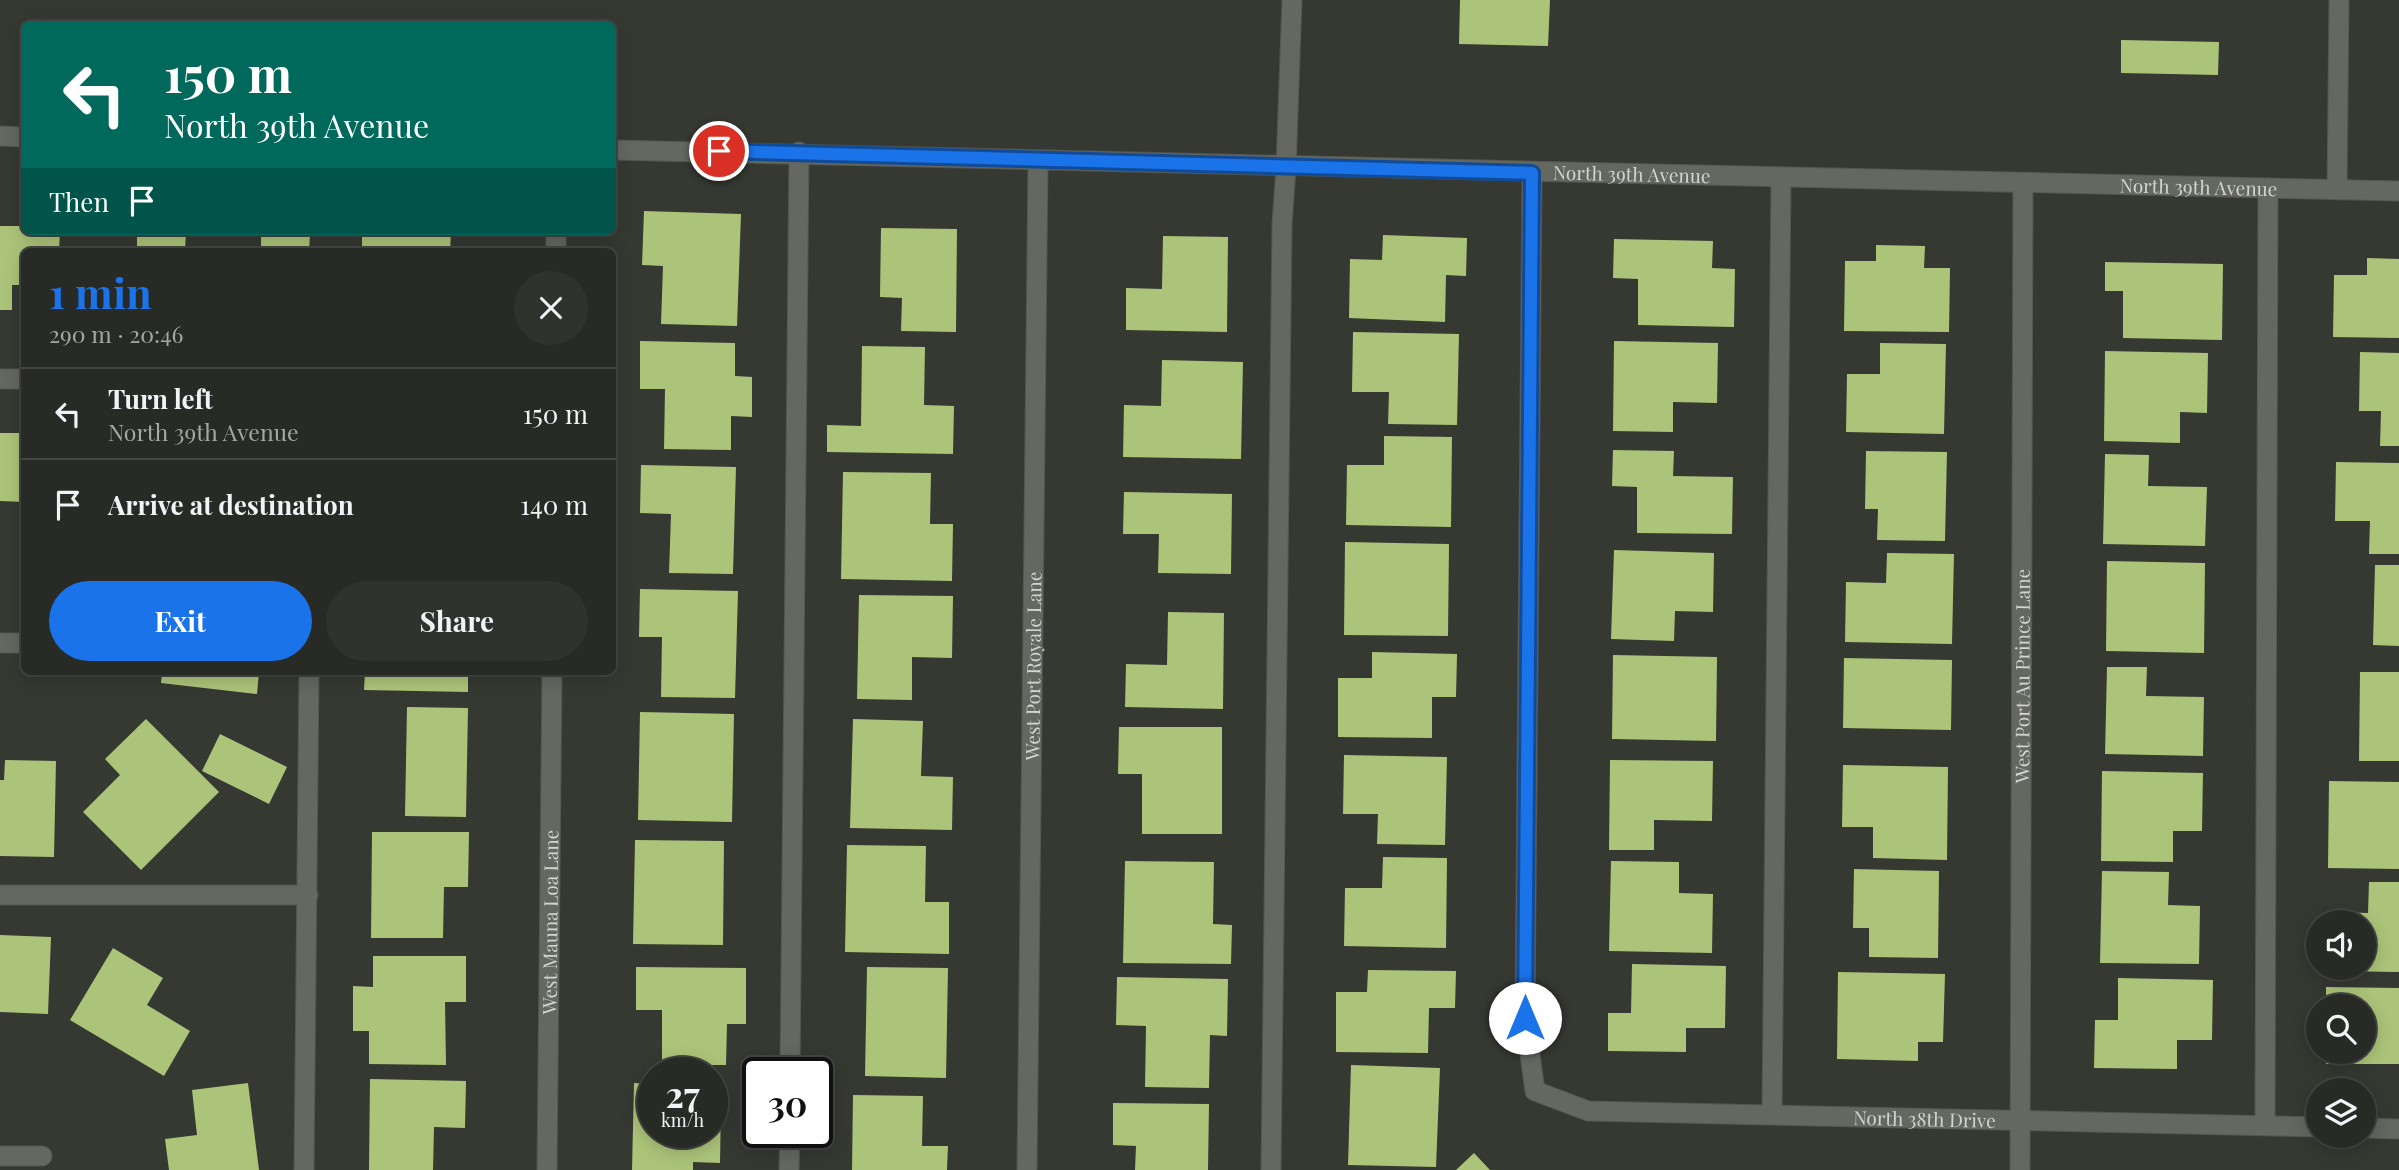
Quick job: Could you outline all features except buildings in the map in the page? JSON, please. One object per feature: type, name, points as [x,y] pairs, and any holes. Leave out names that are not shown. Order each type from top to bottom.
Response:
[{"type":"street","points":[[1271,1170],[1282,224],[1292,0]]},
{"type":"street","points":[[2337,190],[2339,0]]},
{"type":"street","points":[[0,136],[21,137]]},
{"type":"street","name":"North 39th Avenue","points":[[616,149],[1532,173],[2399,191]]},
{"type":"street","points":[[790,1057],[799,152]]},
{"type":"street","name":"West Port Royale Lane","points":[[1027,1170],[1038,160]]},
{"type":"street","name":"North 38th Drive","points":[[1532,173],[1525,1018],[1535,1091],[1588,1111],[2306,1127]]},
{"type":"street","points":[[1772,1113],[1781,178]]},
{"type":"street","name":"West Port Au Prince Lane","points":[[2020,1170],[2018,1119],[2023,183]]},
{"type":"street","points":[[2265,1125],[2268,188]]},
{"type":"street","points":[[0,379],[21,379]]},
{"type":"street","points":[[0,643],[21,643]]},
{"type":"street","points":[[304,1170],[309,675]]},
{"type":"street","name":"West Mauna Loa Lane","points":[[547,1170],[552,675]]},
{"type":"street","points":[[0,895],[308,895]]},
{"type":"street","points":[[2376,1128],[2399,1129]]},
{"type":"street","points":[[789,1170],[790,1148]]},
{"type":"street","points":[[0,1156],[41,1156]]},
{"type":"route","points":[[719,151],[1532,173],[1525,1018]]}]
